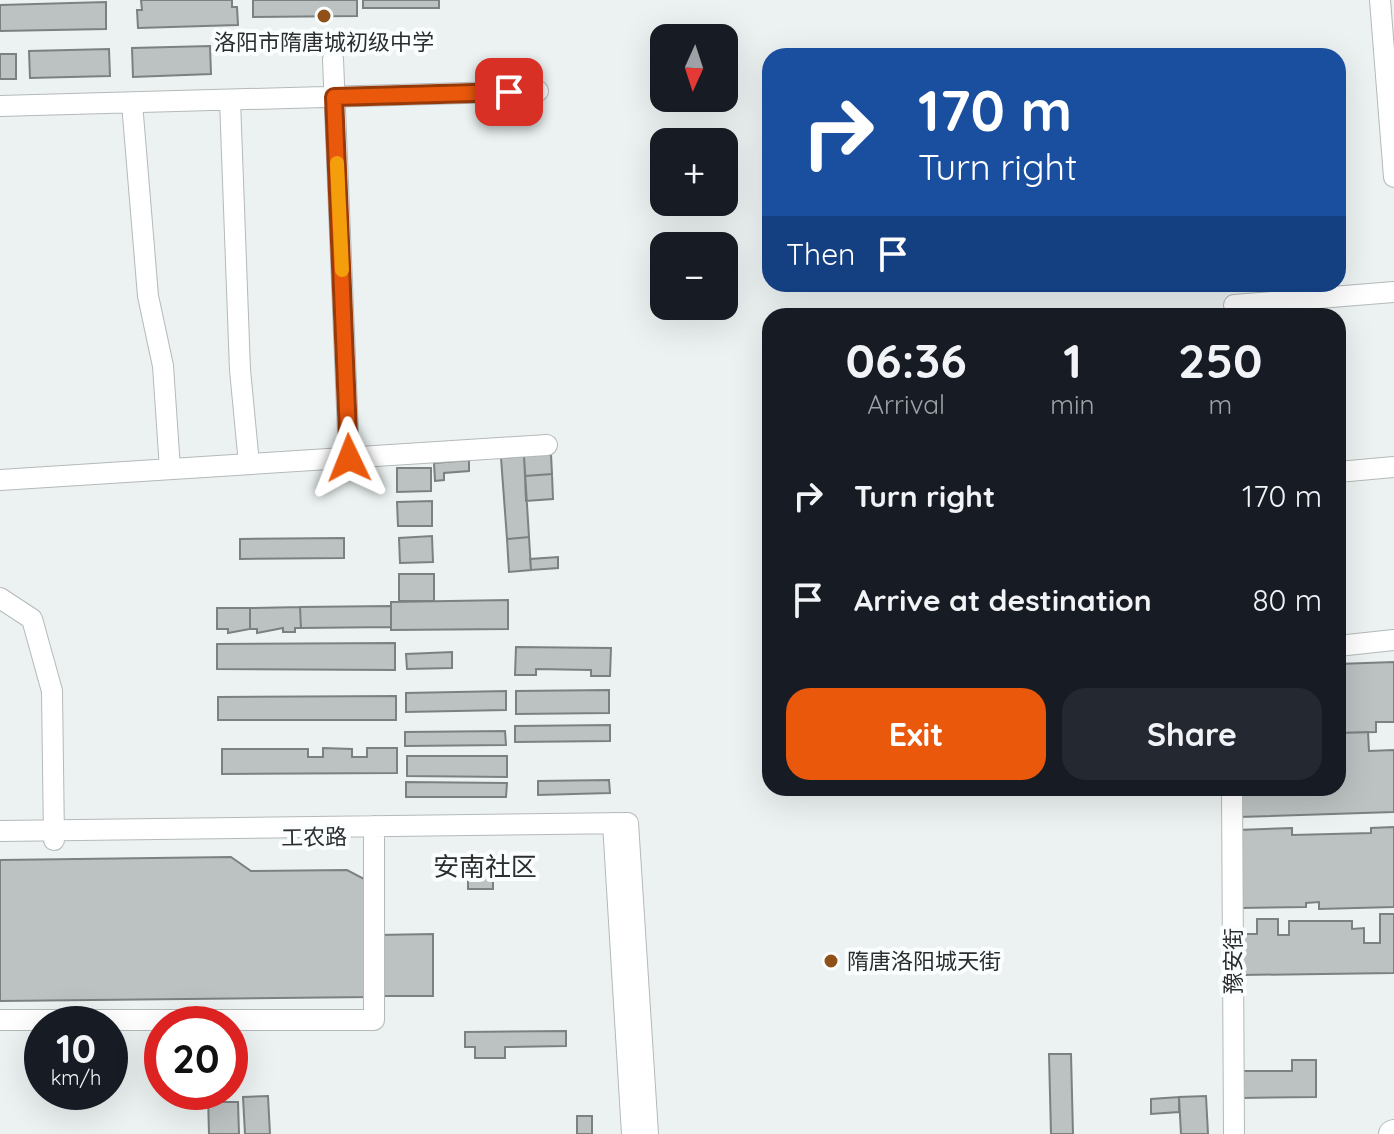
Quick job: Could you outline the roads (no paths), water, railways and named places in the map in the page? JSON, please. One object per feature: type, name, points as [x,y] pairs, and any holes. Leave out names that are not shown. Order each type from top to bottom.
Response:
[{"type":"street","points":[[1380,0],[1394,177]]},
{"type":"street","points":[[333,59],[349,458]]},
{"type":"street","points":[[0,106],[538,91]]},
{"type":"street","points":[[230,100],[240,370],[249,464]]},
{"type":"street","points":[[132,103],[148,296],[163,366],[170,469]]},
{"type":"street","points":[[1234,305],[1394,292]]},
{"type":"street","points":[[0,480],[547,445]]},
{"type":"street","points":[[1346,471],[1394,467]]},
{"type":"street","points":[[0,598],[32,619],[52,691],[54,835]]},
{"type":"street","points":[[1346,645],[1394,640]]},
{"type":"street","name":"豫安街","points":[[1232,796],[1234,1134]]},
{"type":"street","points":[[620,828],[632,1134]]},
{"type":"street","points":[[620,828],[648,1134]]},
{"type":"street","name":"工农路","points":[[0,831],[54,835],[620,828]]},
{"type":"street","points":[[0,1020],[374,1020],[374,831]]},
{"type":"street","name":"工农路","points":[[0,841],[54,835]]},
{"type":"place","name":"洛阳市隋唐城初级中学","points":[[324,16]]},
{"type":"place","name":"隋唐洛阳城天街","points":[[831,961]]},
{"type":"district","name":"安南社区","points":[[485,866]]}]
